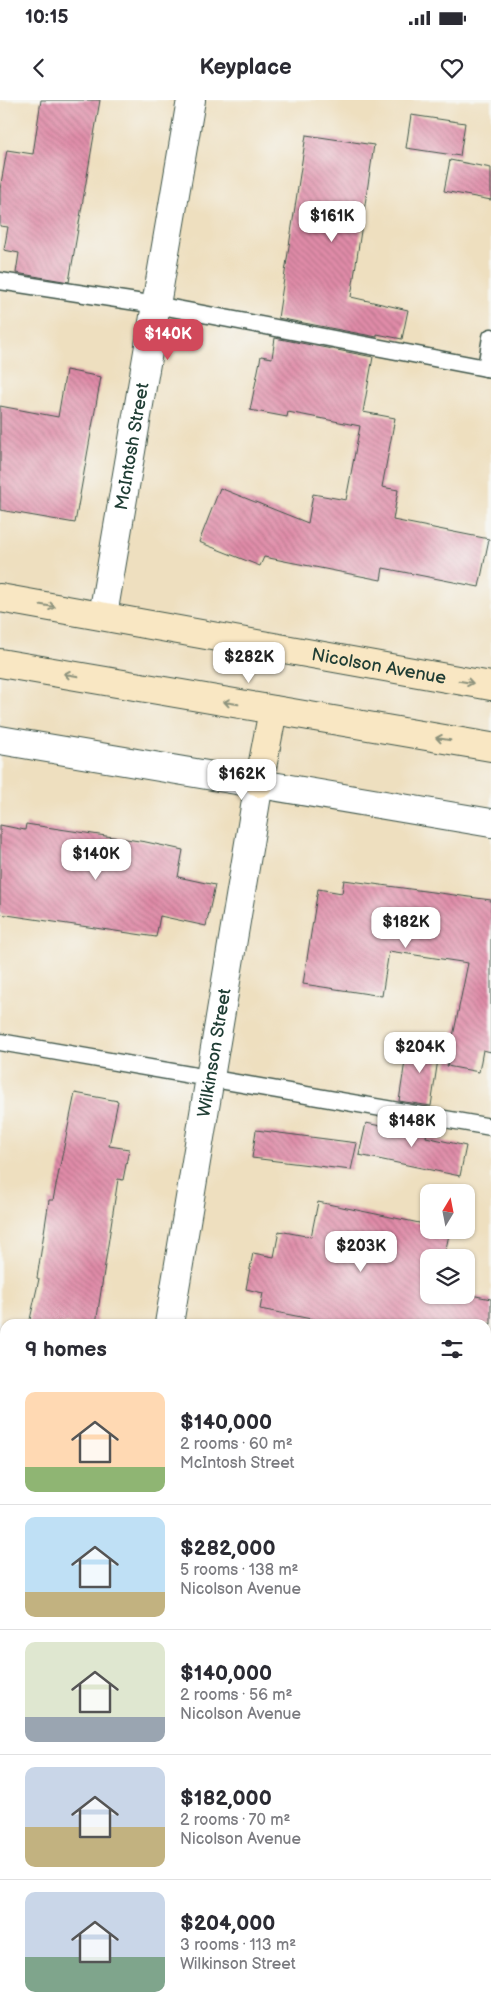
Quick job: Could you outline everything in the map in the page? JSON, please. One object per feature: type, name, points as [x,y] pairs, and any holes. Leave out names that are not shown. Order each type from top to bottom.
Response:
[{"type":"main road","name":"Nicolson Avenue","points":[[0,598],[491,686]]},
{"type":"main road","points":[[0,663],[491,747]]},
{"type":"main road","points":[[259,782],[273,710]]},
{"type":"street","name":"McIntosh Street","points":[[103,616],[191,100]]},
{"type":"street","points":[[0,740],[259,782],[491,823]]},
{"type":"street","name":"Wilkinson Street","points":[[170,1319],[259,782]]},
{"type":"lane","points":[[0,281],[156,305],[489,369],[491,337]]},
{"type":"lane","points":[[0,1042],[491,1127]]},
{"type":"building","points":[[41,100],[100,100],[69,282],[16,273],[19,253],[4,250],[8,227],[0,226],[0,189],[7,150],[33,154]]},
{"type":"building","points":[[411,115],[465,123],[460,156],[406,148]]},
{"type":"building","points":[[306,135],[374,145],[351,297],[408,310],[402,339],[377,334],[377,337],[278,318]]},
{"type":"building","points":[[450,160],[491,168],[491,200],[444,191]]},
{"type":"building","points":[[275,338],[373,357],[363,412],[395,418],[382,487],[398,490],[393,520],[489,539],[479,587],[383,568],[381,580],[264,557],[260,566],[199,542],[220,488],[308,523],[313,494],[346,500],[360,426],[288,412],[287,417],[250,410],[261,356],[272,358]]},
{"type":"building","points":[[66,370],[101,377],[75,523],[0,510],[0,406],[58,417]]},
{"type":"building","points":[[26,824],[146,842],[183,850],[178,877],[215,885],[206,926],[160,916],[156,937],[0,914],[0,825],[25,830]]},
{"type":"building","points":[[344,880],[491,900],[491,1052],[483,1050],[479,1072],[447,1066],[468,963],[389,951],[382,996],[303,984],[318,889],[342,893]]},
{"type":"building","points":[[408,1041],[440,1046],[431,1106],[399,1101]]},
{"type":"building","points":[[75,1093],[118,1101],[109,1146],[129,1149],[123,1180],[118,1179],[97,1319],[30,1319],[39,1279],[37,1278],[49,1200],[53,1200]]},
{"type":"building","points":[[396,1121],[428,1126],[426,1137],[466,1146],[460,1176],[359,1155],[366,1123],[395,1129]]},
{"type":"building","points":[[256,1130],[357,1143],[351,1170],[252,1158]]},
{"type":"building","points":[[318,1202],[420,1223],[420,1239],[448,1239],[446,1249],[420,1249],[420,1304],[475,1304],[475,1296],[491,1299],[491,1319],[311,1319],[260,1309],[263,1293],[246,1289],[253,1253],[274,1257],[279,1231],[311,1237]]}]
